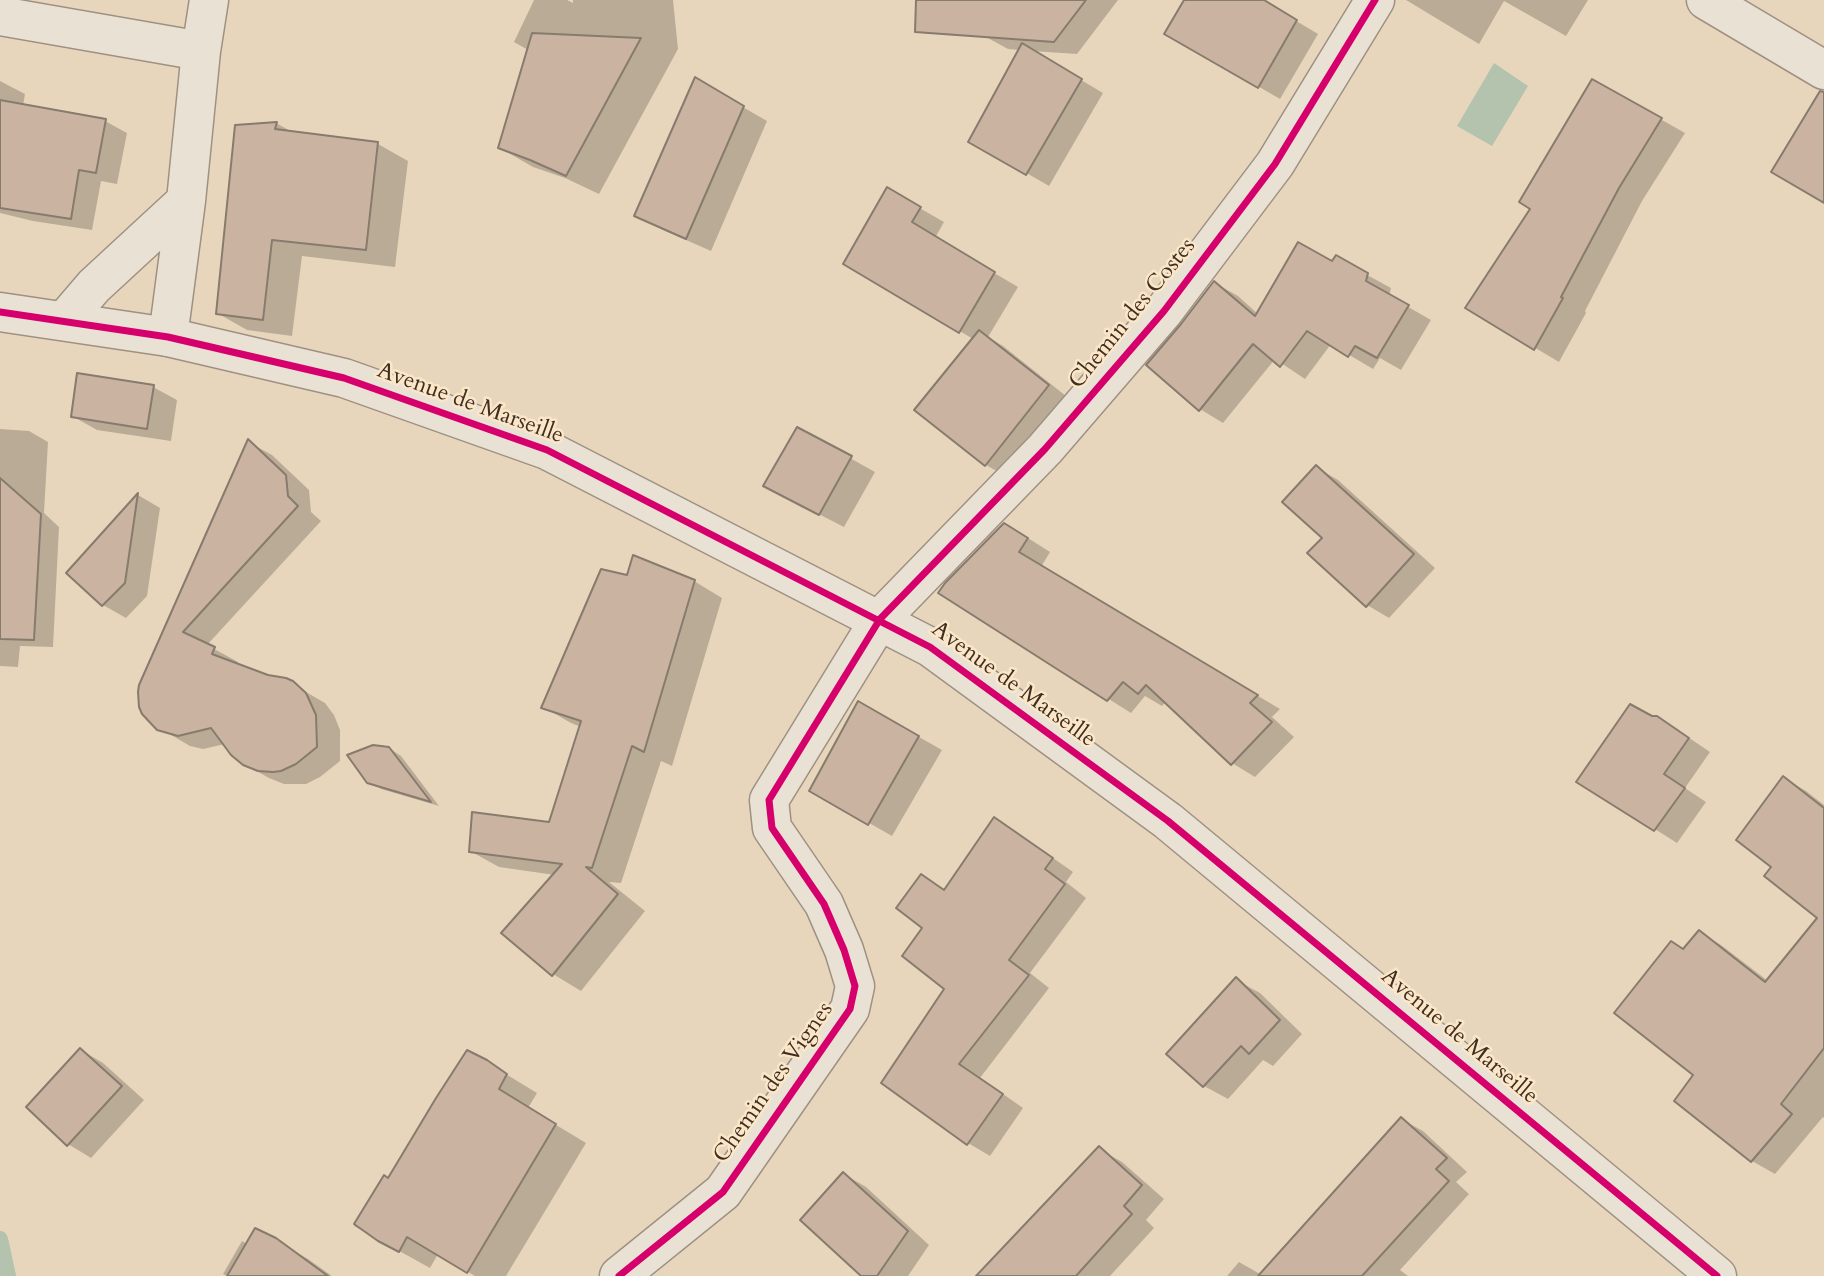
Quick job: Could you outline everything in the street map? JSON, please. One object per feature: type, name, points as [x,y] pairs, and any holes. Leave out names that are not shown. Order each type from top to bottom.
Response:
[{"type":"street","points":[[168,337],[209,0]]},
{"type":"street","name":"Chemin des Costes","points":[[880,620],[1045,449],[1164,311],[1275,164],[1375,0]]},
{"type":"street","points":[[1706,0],[1824,70]]},
{"type":"street","points":[[0,16],[201,51]]},
{"type":"street","points":[[64,321],[93,286],[186,201]]},
{"type":"street","name":"Avenue de Marseille","points":[[0,312],[168,337],[344,378],[547,450],[930,647],[1168,821],[1717,1276]]},
{"type":"street","name":"Chemin des Vignes","points":[[619,1276],[723,1192],[850,1009],[855,986],[844,950],[824,904],[772,828],[769,800],[880,620]]},
{"type":"shaded area","points":[[1494,63],[1528,86],[1492,146],[1457,126]]},
{"type":"building","points":[[916,0],[1086,0],[1054,42],[915,32]]},
{"type":"building","points":[[1184,0],[1264,0],[1297,20],[1258,88],[1164,34]]},
{"type":"building","points":[[532,33],[641,38],[566,176],[498,148]]},
{"type":"building","points":[[1022,43],[1082,79],[1026,175],[968,142]]},
{"type":"building","points":[[695,77],[744,106],[686,239],[634,216]]},
{"type":"building","points":[[1592,79],[1662,118],[1619,188],[1534,350],[1465,308],[1530,209],[1519,202]]},
{"type":"building","points":[[1820,91],[1824,92],[1824,203],[1771,172]]},
{"type":"building","points":[[0,100],[106,119],[96,173],[79,170],[71,219],[0,208]]},
{"type":"building","points":[[277,122],[275,129],[378,142],[366,250],[272,240],[263,320],[216,314],[235,125]]},
{"type":"building","points":[[887,187],[921,207],[912,222],[995,272],[959,333],[843,264]]},
{"type":"building","points":[[1298,242],[1332,261],[1336,255],[1368,273],[1366,281],[1409,305],[1377,358],[1355,346],[1348,357],[1307,331],[1280,367],[1253,344],[1199,411],[1146,365],[1214,281],[1255,316]]},
{"type":"building","points":[[979,330],[1049,385],[985,466],[914,410]]},
{"type":"building","points":[[77,373],[154,385],[147,429],[71,417]]},
{"type":"building","points":[[797,427],[852,456],[819,515],[763,486]]},
{"type":"building","points":[[248,439],[286,475],[288,496],[298,506],[183,632],[215,647],[212,654],[268,675],[286,678],[306,693],[316,715],[317,747],[296,764],[273,772],[258,771],[243,765],[231,755],[211,728],[178,736],[157,730],[139,707],[139,685]]},
{"type":"building","points":[[1316,465],[1414,554],[1366,607],[1307,553],[1322,538],[1282,502]]},
{"type":"building","points":[[0,478],[41,514],[34,640],[0,639]]},
{"type":"building","points":[[138,493],[125,583],[102,606],[66,573]]},
{"type":"building","points":[[1004,523],[1028,538],[1019,552],[1258,695],[1250,703],[1272,722],[1231,765],[1146,685],[1138,694],[1123,682],[1107,701],[938,593]]},
{"type":"building","points":[[633,555],[695,580],[644,752],[632,746],[592,868],[586,867],[618,894],[552,976],[501,933],[562,864],[469,852],[472,812],[549,822],[581,721],[541,708],[601,569],[627,575]]},
{"type":"building","points":[[858,701],[919,736],[868,825],[809,791]]},
{"type":"building","points":[[1630,704],[1657,716],[1689,738],[1664,774],[1685,788],[1654,831],[1576,782]]},
{"type":"building","points":[[373,745],[389,747],[431,802],[367,783],[347,755]]},
{"type":"building","points":[[1783,776],[1824,808],[1824,1048],[1781,1104],[1792,1114],[1751,1162],[1674,1101],[1693,1075],[1614,1013],[1671,941],[1683,949],[1699,930],[1765,982],[1817,918],[1764,876],[1771,867],[1736,840]]},
{"type":"building","points":[[994,817],[1053,858],[1045,869],[1065,884],[1009,960],[1029,975],[959,1064],[1003,1094],[967,1145],[881,1083],[944,989],[902,956],[922,928],[896,908],[921,874],[944,890]]},
{"type":"building","points":[[1236,977],[1280,1020],[1249,1054],[1241,1046],[1203,1087],[1166,1054]]},
{"type":"building","points":[[80,1048],[122,1086],[67,1146],[26,1107]]},
{"type":"building","points":[[467,1050],[507,1074],[499,1089],[556,1124],[467,1273],[407,1237],[399,1252],[354,1224],[384,1175],[388,1178]]},
{"type":"building","points":[[1401,1117],[1447,1158],[1436,1169],[1449,1181],[1362,1276],[1258,1276]]},
{"type":"building","points":[[1099,1146],[1142,1185],[1124,1206],[1132,1214],[1076,1276],[976,1276]]},
{"type":"building","points":[[843,1172],[908,1231],[877,1276],[861,1276],[800,1220]]},
{"type":"building","points":[[255,1228],[276,1238],[328,1276],[227,1276]]},
{"type":"waterway","points":[[0,1239],[8,1276]]},
{"type":"cycle path","points":[[619,1276],[723,1192],[850,1009],[855,986],[844,950],[824,904],[772,828],[769,800],[880,619],[1045,449],[1164,311],[1275,164],[1375,0]]},
{"type":"cycle path","points":[[0,312],[168,337],[344,378],[547,450],[930,647],[1168,821],[1717,1276]]}]
